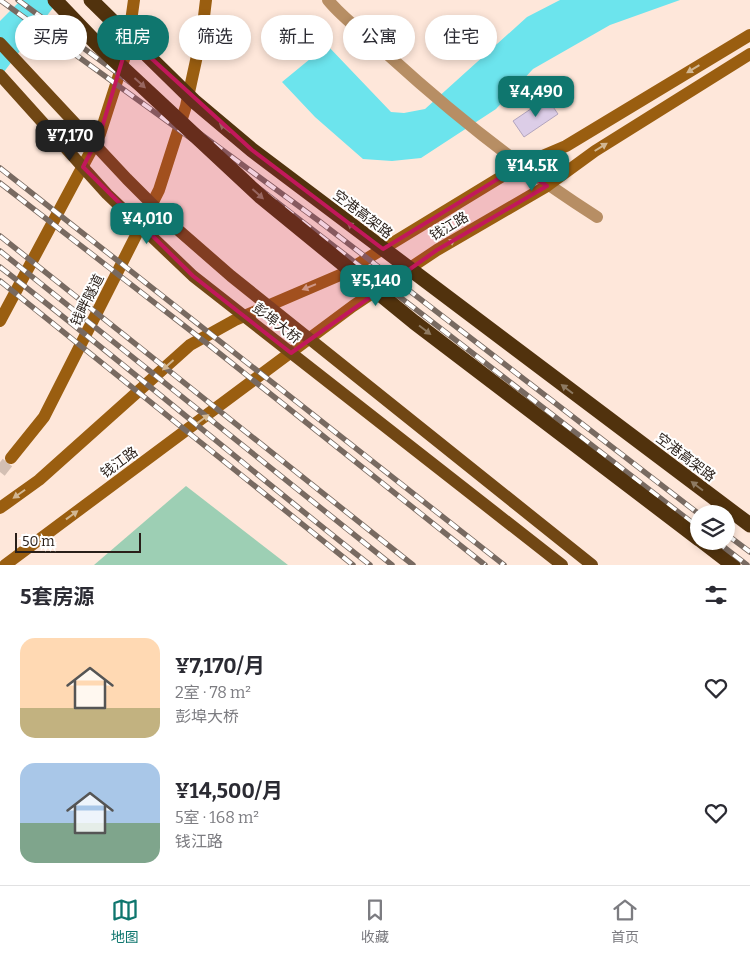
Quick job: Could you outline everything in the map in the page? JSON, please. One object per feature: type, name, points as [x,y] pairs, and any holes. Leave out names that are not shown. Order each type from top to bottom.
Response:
[{"type":"highway","points":[[55,0],[98,45],[261,197],[414,322],[690,532]]},
{"type":"highway","name":"空港高架路","points":[[91,0],[195,102],[252,150],[750,525]]},
{"type":"highway","points":[[713,550],[733,565]]},
{"type":"main road","points":[[0,321],[100,134],[127,50],[134,0]]},
{"type":"main road","name":"钱畔隧道","points":[[11,458],[44,417],[159,190],[186,106],[202,33],[206,0]]},
{"type":"main road","name":"钱江路","points":[[0,508],[39,480],[190,345],[235,320],[340,275],[519,166],[566,146],[750,35]]},
{"type":"main road","name":"彭埠大桥","points":[[0,43],[127,179],[176,228],[231,276],[592,565]]},
{"type":"main road","name":"钱江路","points":[[5,565],[353,306],[437,250],[547,186],[595,151],[750,54]]},
{"type":"main road","name":"彭埠大桥","points":[[0,75],[107,194],[193,276],[562,565]]},
{"type":"street","points":[[328,0],[432,95],[519,166],[598,218]]},
{"type":"highlighted area","points":[[129,38],[252,150],[383,249],[519,166],[547,186],[437,250],[291,353],[193,276],[83,167],[100,134]]},
{"type":"green space","points":[[186,486],[288,565],[94,565]]},
{"type":"water","points":[[21,0],[59,0],[48,15],[15,15],[15,57],[0,77],[0,21]]},
{"type":"water","points":[[560,0],[680,0],[610,25],[533,69],[496,109],[421,158],[392,161],[363,159],[315,117],[282,82],[309,60],[333,60],[333,51],[391,112],[404,113],[425,109],[479,60],[497,60],[497,44],[527,17]]},
{"type":"building","points":[[547,98],[558,114],[524,137],[513,121]]},
{"type":"tunnel","points":[[0,472],[11,458]]},
{"type":"railway","points":[[0,0],[247,179],[690,521]]},
{"type":"railway","points":[[18,0],[319,221],[690,507]]},
{"type":"railway","points":[[0,168],[504,565]]},
{"type":"railway","points":[[0,183],[209,345],[485,565]]},
{"type":"railway","points":[[0,236],[413,565]]},
{"type":"railway","points":[[0,251],[392,565]]},
{"type":"railway","points":[[0,267],[370,565]]},
{"type":"railway","points":[[0,281],[353,565]]},
{"type":"railway","points":[[735,541],[750,552]]},
{"type":"railway","points":[[728,550],[747,565]]}]
